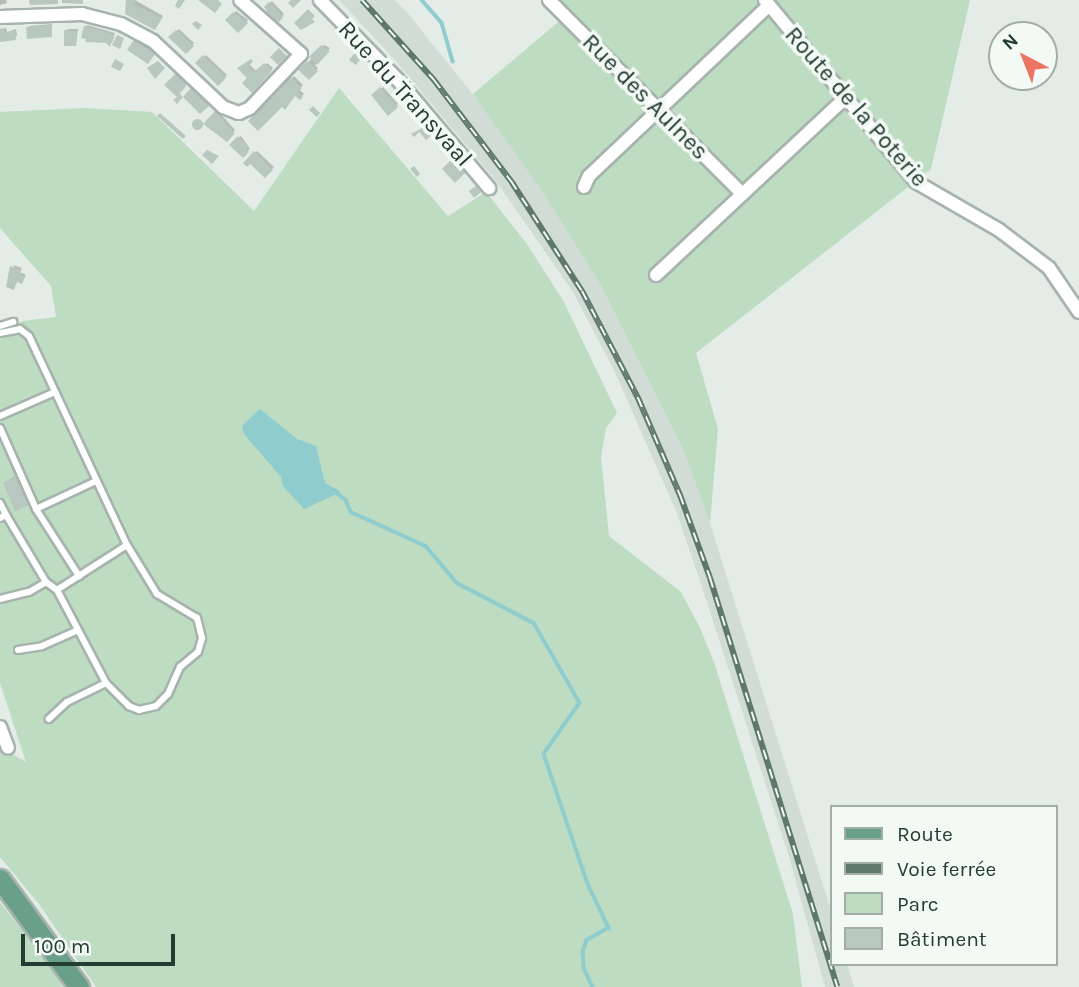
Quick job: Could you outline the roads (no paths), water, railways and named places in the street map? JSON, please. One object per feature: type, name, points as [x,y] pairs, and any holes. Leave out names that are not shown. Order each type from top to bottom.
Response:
[{"type":"main road","points":[[0,879],[79,987]]},
{"type":"street","points":[[0,17],[82,15],[121,24],[159,46],[223,107],[235,113],[250,108],[301,54],[240,0]]},
{"type":"street","name":"Rue du Transvaal","points":[[320,0],[397,79],[489,188]]},
{"type":"street","name":"Rue des Aulnes","points":[[549,0],[742,194]]},
{"type":"street","points":[[584,187],[589,176],[767,2]]},
{"type":"street","name":"Route de la Poterie","points":[[767,2],[916,182],[999,230],[1049,268],[1079,312]]},
{"type":"street","points":[[656,275],[845,98]]},
{"type":"street","points":[[0,727],[8,748]]},
{"type":"lane","points":[[0,327],[13,322]]},
{"type":"lane","points":[[0,333],[16,329],[26,332],[127,545],[160,598],[185,609],[197,618],[202,638],[198,652],[180,667],[168,694],[156,706],[134,708],[119,698],[106,683],[57,590],[46,582],[3,516],[0,503]]},
{"type":"lane","points":[[0,416],[55,392]]},
{"type":"lane","points":[[0,428],[36,509],[79,576]]},
{"type":"lane","points":[[36,509],[96,481]]},
{"type":"lane","points":[[57,590],[127,545]]},
{"type":"lane","points":[[0,599],[29,592],[46,582]]},
{"type":"lane","points":[[19,650],[42,646],[78,630]]},
{"type":"lane","points":[[49,719],[67,702],[106,683]]},
{"type":"water","points":[[260,409],[297,439],[316,446],[325,483],[341,492],[304,509],[244,434],[242,426]]},
{"type":"waterway","points":[[422,0],[442,23],[453,61]]},
{"type":"waterway","points":[[335,492],[346,500],[351,512],[426,546],[457,583],[534,623],[580,703],[544,754],[588,884],[609,928],[587,940],[583,952],[584,968],[593,987]]},
{"type":"railway","points":[[362,0],[434,80],[511,181],[582,291],[638,398],[680,495],[710,578],[830,964]]},
{"type":"railway","points":[[830,966],[837,987]]}]
